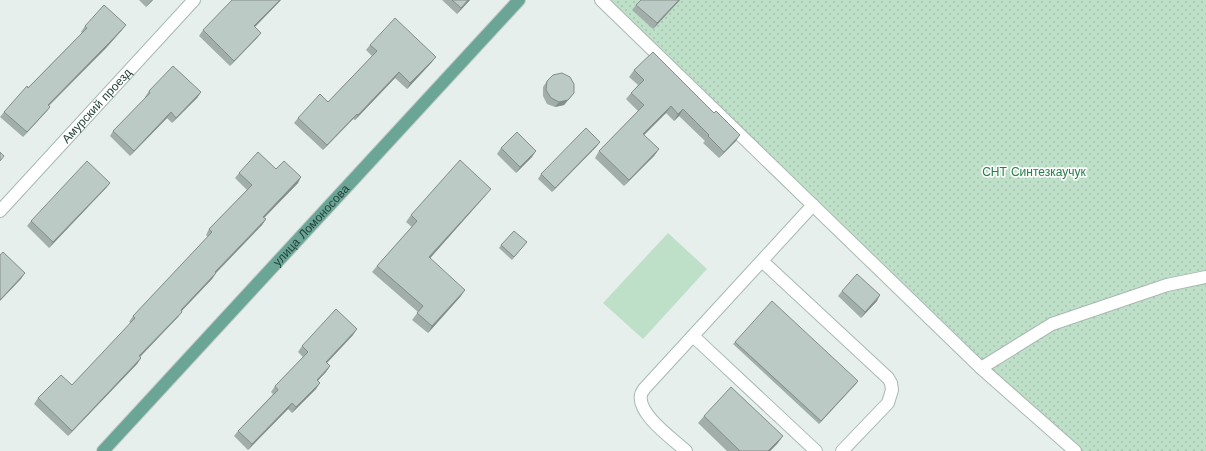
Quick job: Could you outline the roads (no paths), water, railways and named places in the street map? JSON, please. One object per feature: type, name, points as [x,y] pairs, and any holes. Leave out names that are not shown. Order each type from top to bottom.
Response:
[{"type":"main road","name":"улица Ломоносова","points":[[103,451],[519,0]]},
{"type":"street","name":"Амурский проезд","points":[[0,211],[194,0]]},
{"type":"street","points":[[601,0],[981,368],[1075,451]]},
{"type":"street","points":[[686,451],[649,418],[643,409],[641,395],[644,389],[813,205]]},
{"type":"street","points":[[762,261],[888,378],[891,383],[892,390],[888,403],[842,451]]},
{"type":"street","points":[[981,368],[1052,324],[1168,285],[1206,277]]},
{"type":"street","points":[[693,336],[816,451]]},
{"type":"park label","name":"СНТ Синтезкаучук","points":[[1034,172]]}]
